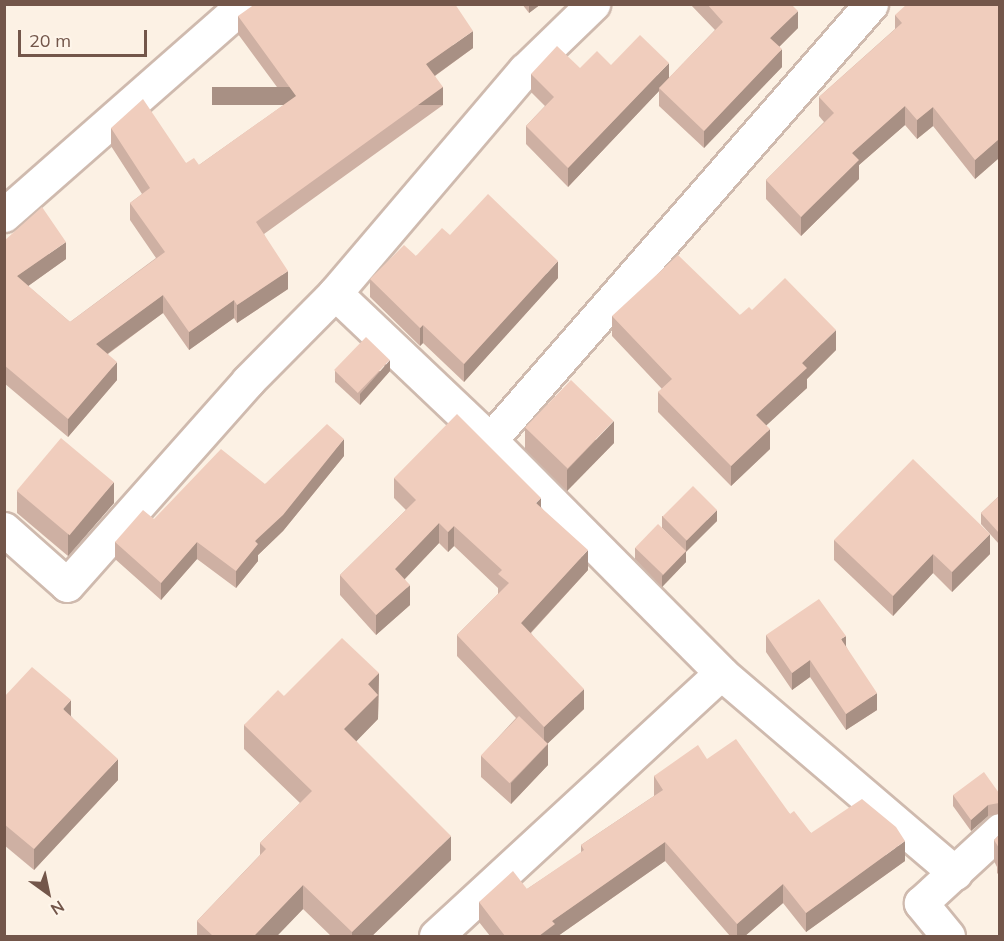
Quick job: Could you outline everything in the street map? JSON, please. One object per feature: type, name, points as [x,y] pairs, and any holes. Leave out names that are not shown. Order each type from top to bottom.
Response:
[{"type":"street","points":[[4,215],[244,4]]},
{"type":"street","points":[[4,529],[67,585],[248,381],[334,293],[525,70],[593,4]]},
{"type":"street","points":[[490,440],[871,4]]},
{"type":"street","points":[[334,293],[490,440],[721,673],[955,873]]},
{"type":"street","points":[[436,936],[721,673]]},
{"type":"street","points":[[948,936],[921,903],[999,830]]},
{"type":"building","points":[[255,4],[455,4],[473,31],[426,64],[443,87],[256,222],[288,271],[237,305],[234,300],[189,332],[163,295],[96,344],[117,362],[68,419],[4,365],[4,241],[42,207],[66,242],[17,276],[70,322],[165,252],[130,203],[150,188],[111,128],[143,99],[186,163],[194,158],[199,165],[296,96],[238,16]]},
{"type":"building","points":[[707,4],[791,4],[798,11],[770,38],[782,49],[704,131],[659,88],[723,22]]},
{"type":"building","points":[[907,4],[999,4],[999,139],[975,160],[933,107],[917,120],[905,106],[852,153],[859,160],[801,217],[766,180],[834,113],[819,97],[902,23],[895,15]]},
{"type":"building","points":[[640,35],[669,63],[568,168],[526,126],[554,97],[531,74],[557,46],[580,68],[597,51],[611,65]]},
{"type":"building","points":[[488,194],[558,261],[464,364],[423,325],[420,328],[370,279],[404,245],[416,256],[442,228],[450,235]]},
{"type":"building","points":[[678,255],[740,315],[749,307],[752,310],[785,278],[836,330],[802,363],[807,368],[756,415],[770,429],[731,466],[658,392],[672,379],[612,316]]},
{"type":"building","points":[[366,337],[390,360],[358,393],[334,370]]},
{"type":"building","points":[[571,380],[613,421],[568,468],[525,427]]},
{"type":"building","points":[[457,414],[541,498],[536,503],[588,550],[521,623],[584,689],[544,727],[457,635],[509,583],[498,574],[502,570],[454,526],[448,532],[439,523],[395,569],[410,585],[376,615],[340,575],[416,500],[394,478]]},
{"type":"building","points":[[327,424],[344,439],[283,515],[255,541],[258,544],[236,571],[197,542],[161,583],[115,542],[143,510],[154,519],[221,449],[265,484]]},
{"type":"building","points":[[61,438],[114,482],[70,535],[17,491]]},
{"type":"building","points":[[913,459],[990,534],[952,572],[933,554],[893,596],[834,540]]},
{"type":"building","points":[[693,486],[717,510],[687,540],[663,516]]},
{"type":"building","points":[[999,496],[999,533],[981,513]]},
{"type":"building","points":[[658,524],[686,551],[663,575],[635,548]]},
{"type":"building","points":[[819,599],[846,636],[841,639],[877,693],[846,714],[810,660],[792,673],[766,635]]},
{"type":"building","points":[[342,638],[379,673],[368,684],[378,695],[344,729],[451,836],[352,932],[303,885],[254,936],[213,936],[197,921],[266,849],[260,843],[312,791],[244,725],[278,690],[284,696]]},
{"type":"building","points":[[32,667],[71,700],[63,709],[118,759],[34,849],[4,824],[4,697]]},
{"type":"building","points":[[519,716],[548,744],[510,783],[481,756]]},
{"type":"building","points":[[736,739],[790,814],[794,811],[811,833],[862,799],[896,827],[905,841],[806,913],[783,884],[737,924],[665,842],[552,921],[555,924],[539,936],[505,936],[479,902],[513,871],[527,889],[584,850],[581,845],[663,790],[654,776],[698,745],[707,759]]},
{"type":"building","points":[[984,772],[999,793],[999,803],[988,805],[971,820],[953,795]]},
{"type":"building","points":[[999,835],[999,848],[994,840]]}]
